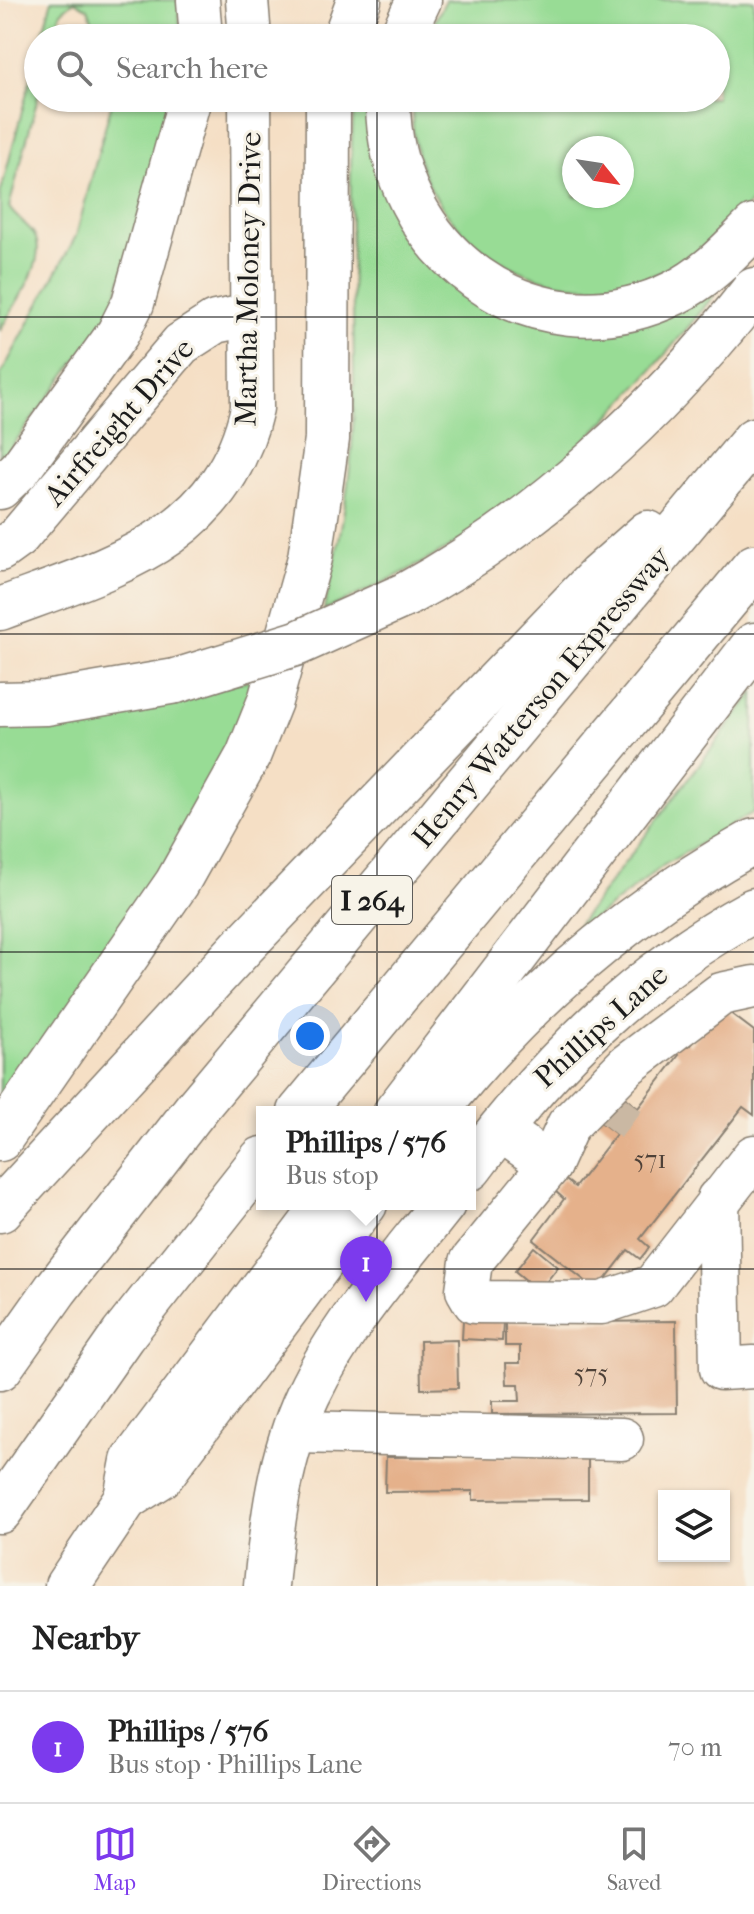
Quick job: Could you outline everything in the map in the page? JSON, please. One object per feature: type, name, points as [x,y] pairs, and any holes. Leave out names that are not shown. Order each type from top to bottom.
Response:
[{"type":"main road","points":[[332,24],[340,0]]},
{"type":"main road","points":[[350,24],[359,0]]},
{"type":"main road","points":[[408,24],[419,0]]},
{"type":"main road","points":[[0,1139],[177,883],[236,779],[270,701],[310,558],[327,439],[330,112]]},
{"type":"main road","points":[[389,112],[391,150],[398,177],[417,216],[439,245],[476,277],[541,308],[607,312],[629,309],[674,293],[710,271],[754,227]]},
{"type":"main road","points":[[0,704],[46,703],[176,681],[298,643],[405,595],[512,528],[574,479],[683,371],[754,290]]},
{"type":"main road","points":[[0,1210],[242,947],[598,577],[754,439]]},
{"type":"main road","name":"Henry Watterson Expressway","points":[[0,1368],[56,1289],[199,1105],[754,439]]},
{"type":"main road","name":"I 264","points":[[305,1106],[754,567]]},
{"type":"main road","points":[[401,1106],[754,645]]},
{"type":"main road","points":[[441,1106],[509,1025],[583,957],[656,900],[754,841]]},
{"type":"main road","name":"Phillips Lane","points":[[476,1160],[571,1046],[676,959],[754,910]]},
{"type":"main road","points":[[0,1511],[123,1335],[256,1167]]},
{"type":"main road","points":[[67,1586],[126,1498],[133,1461],[321,1210]]},
{"type":"main road","points":[[126,1498],[161,1476],[360,1210]]},
{"type":"main road","points":[[266,1586],[273,1518],[295,1432],[309,1394],[354,1318],[438,1210]]},
{"type":"street","points":[[198,0],[200,24]]},
{"type":"street","points":[[247,0],[249,24]]},
{"type":"street","points":[[0,488],[20,469],[118,333],[133,303],[186,112]]},
{"type":"street","name":"Martha Moloney Drive","points":[[0,609],[124,558],[187,523],[210,500],[229,474],[247,431],[252,408],[250,112]]},
{"type":"street","name":"Airfreight Drive","points":[[0,550],[18,537],[181,344],[215,322],[250,315]]},
{"type":"street","points":[[754,987],[721,994],[638,1058],[568,1125],[554,1155],[471,1262],[467,1290],[474,1302],[602,1303],[653,1286],[754,1156]]},
{"type":"street","points":[[554,1155],[588,1138],[614,1111],[638,1058]]},
{"type":"street","points":[[499,1129],[554,1155]]},
{"type":"street","points":[[718,1199],[721,1369],[754,1367]]},
{"type":"street","points":[[295,1432],[622,1439]]},
{"type":"green space","points":[[52,0],[178,0],[180,24],[94,24],[88,9],[74,1],[61,12],[58,24],[45,24]]},
{"type":"green space","points":[[446,0],[754,0],[754,199],[711,242],[686,259],[659,273],[614,285],[570,285],[527,273],[488,252],[455,223],[430,186],[415,144],[414,112],[730,112],[730,24],[433,24]]},
{"type":"green space","points":[[24,103],[24,112],[34,112],[9,207],[34,234],[38,245],[37,257],[28,284],[0,331],[0,195]]},
{"type":"green space","points":[[109,112],[168,112],[115,301],[99,330],[0,462],[0,376],[76,236]]},
{"type":"green space","points":[[354,112],[387,112],[471,292],[715,294],[617,408],[535,485],[487,523],[442,551],[324,610],[343,520],[353,429]]},
{"type":"green space","points":[[257,679],[206,793],[175,848],[107,954],[0,1109],[0,722]]},
{"type":"green space","points":[[754,692],[754,812],[664,865],[577,932],[574,930]]},
{"type":"building","points":[[721,1006],[754,1031],[754,1115],[743,1107],[640,1239],[649,1247],[645,1253],[640,1259],[628,1250],[597,1290],[533,1240],[564,1199],[554,1190],[563,1178],[575,1187],[616,1134],[591,1115],[612,1088],[638,1108],[679,1055],[670,1047],[679,1036],[690,1045]]},
{"type":"building","points":[[534,1247],[558,1267],[539,1291],[515,1271]]},
{"type":"building","points":[[463,1320],[503,1322],[502,1341],[462,1339]]},
{"type":"building","points":[[676,1321],[677,1413],[492,1414],[492,1401],[520,1401],[519,1384],[507,1384],[506,1363],[520,1363],[520,1346],[505,1346],[505,1323]]},
{"type":"building","points":[[457,1340],[458,1388],[421,1389],[420,1341]]},
{"type":"building","points":[[588,1456],[588,1499],[473,1500],[473,1491],[385,1492],[386,1457]]},
{"type":"tunnel","points":[[604,1125],[625,1098]]},
{"type":"place","name":"Phillips / 576","points":[[366,1302]]}]
